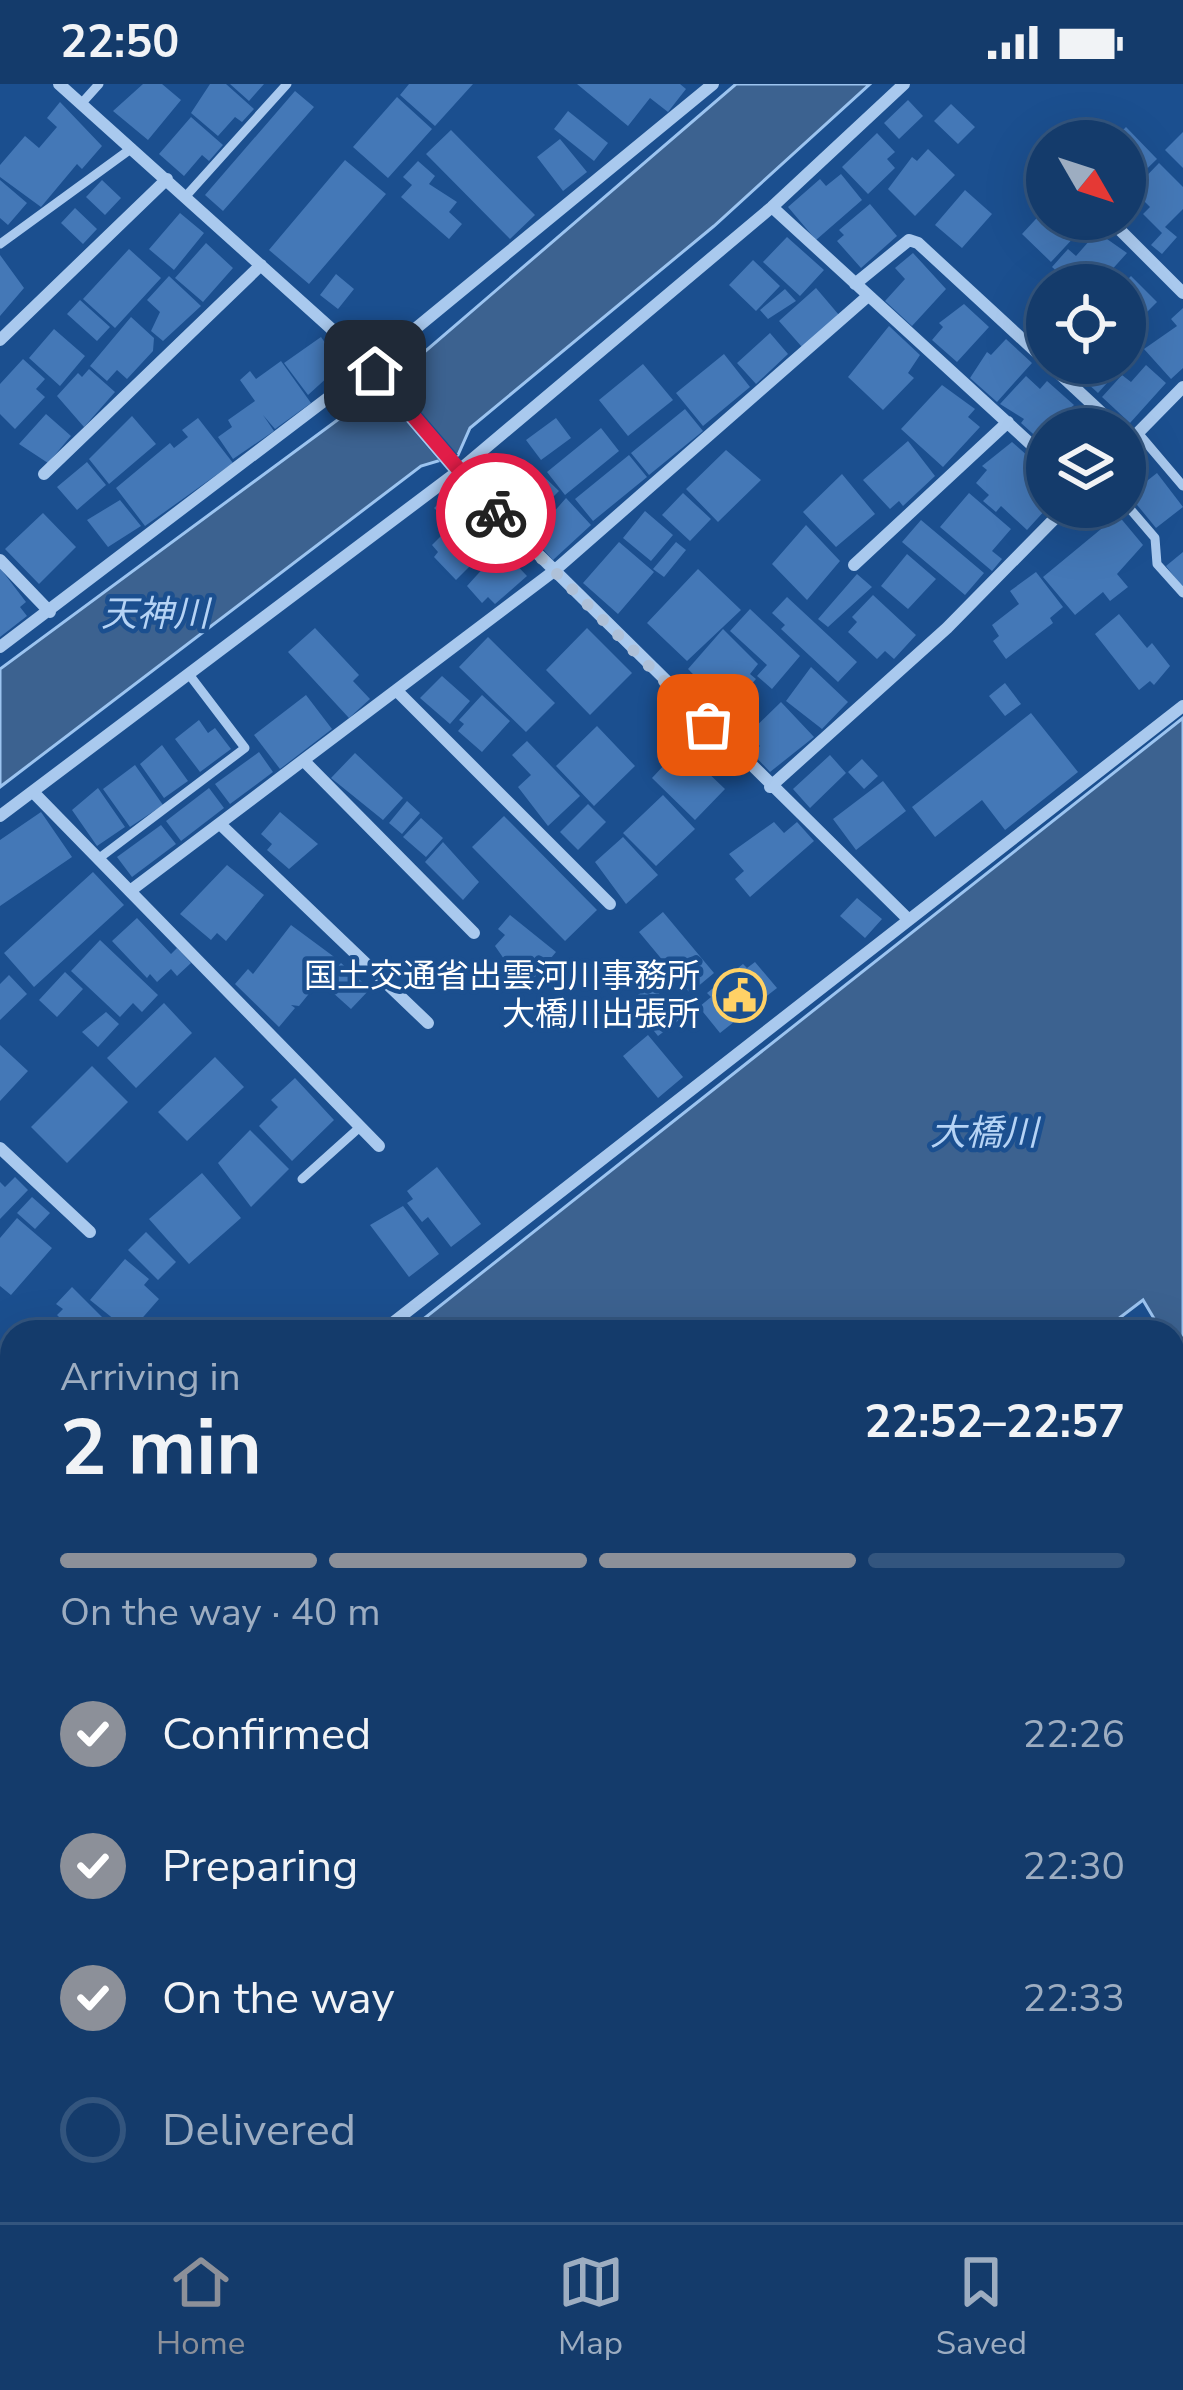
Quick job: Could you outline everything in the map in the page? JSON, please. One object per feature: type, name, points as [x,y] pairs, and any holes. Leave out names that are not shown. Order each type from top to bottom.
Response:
[{"type":"street","points":[[59,84],[373,368],[452,466],[770,788],[909,920]]},
{"type":"street","points":[[0,647],[373,368],[713,84]]},
{"type":"street","points":[[0,816],[191,677],[772,207],[904,84]]},
{"type":"street","points":[[0,340],[167,179]]},
{"type":"street","points":[[772,207],[1026,439]]},
{"type":"street","points":[[855,284],[909,240],[918,243],[1026,343]]},
{"type":"street","points":[[1129,240],[1183,293]]},
{"type":"street","points":[[44,474],[261,265]]},
{"type":"street","points":[[130,891],[554,571],[868,296]]},
{"type":"street","points":[[1070,384],[1096,408]]},
{"type":"street","points":[[1146,421],[1183,387]]},
{"type":"street","points":[[854,565],[1008,422]]},
{"type":"street","points":[[770,788],[946,628],[1045,528]]},
{"type":"street","points":[[0,560],[50,611]]},
{"type":"street","points":[[397,691],[610,904]]},
{"type":"street","points":[[396,1320],[1183,706]]},
{"type":"street","points":[[305,762],[474,933]]},
{"type":"street","points":[[34,794],[379,1146]]},
{"type":"street","points":[[220,824],[428,1023]]},
{"type":"street","points":[[0,1148],[90,1232]]},
{"type":"lane","points":[[81,104],[99,84]]},
{"type":"lane","points":[[186,196],[286,84]]},
{"type":"lane","points":[[0,244],[131,148]]},
{"type":"lane","points":[[1146,453],[1183,486]]},
{"type":"lane","points":[[1146,528],[1155,538],[1157,564],[1183,593]]},
{"type":"lane","points":[[98,859],[245,748],[191,677]]},
{"type":"lane","points":[[302,1179],[360,1127]]},
{"type":"water","name":"天神川","points":[[736,84],[870,84],[714,226],[470,428],[458,455],[421,466],[0,787],[0,669],[393,379]]},
{"type":"water","name":"大橋川","points":[[1183,718],[1183,1320],[1155,1320],[1143,1300],[1117,1320],[422,1320]]},
{"type":"pier","points":[[393,379],[458,455],[440,462],[377,388]]},
{"type":"building","points":[[143,84],[162,84],[181,100],[148,140],[113,111]]},
{"type":"building","points":[[210,84],[226,84],[254,109],[242,122],[235,117],[218,136],[191,113]]},
{"type":"building","points":[[230,84],[264,84],[249,101]]},
{"type":"building","points":[[409,84],[473,84],[435,126],[400,95]]},
{"type":"building","points":[[577,84],[680,84],[686,89],[668,112],[650,98],[628,126]]},
{"type":"building","points":[[295,91],[314,107],[223,211],[205,195]]},
{"type":"building","points":[[397,97],[432,129],[388,178],[353,147]]},
{"type":"building","points":[[908,100],[923,116],[899,139],[884,123]]},
{"type":"building","points":[[60,102],[102,146],[82,169],[77,164],[41,207],[0,177],[0,165],[25,136],[39,148],[57,127],[47,118]]},
{"type":"building","points":[[951,104],[975,127],[958,144],[934,121]]},
{"type":"building","points":[[568,111],[608,143],[594,161],[554,129]]},
{"type":"building","points":[[191,117],[223,145],[209,161],[202,155],[184,176],[159,154]]},
{"type":"building","points":[[451,130],[535,215],[510,239],[426,154]]},
{"type":"building","points":[[1183,132],[1183,168],[1165,150]]},
{"type":"building","points":[[877,133],[895,152],[887,159],[895,168],[868,194],[842,167]]},
{"type":"building","points":[[560,139],[587,172],[563,191],[537,157]]},
{"type":"building","points":[[1146,148],[1157,159],[1146,170]]},
{"type":"building","points":[[928,149],[955,175],[915,216],[888,189],[912,157],[917,161]]},
{"type":"building","points":[[345,160],[386,194],[309,284],[269,250]]},
{"type":"building","points":[[418,161],[435,176],[429,184],[457,202],[449,212],[462,224],[449,239],[401,197],[412,185],[403,177]]},
{"type":"building","points":[[1159,163],[1183,187],[1183,209],[1165,227],[1177,237],[1162,254],[1151,245],[1162,233],[1146,217],[1150,207],[1146,176]]},
{"type":"building","points":[[841,174],[862,200],[816,240],[788,207],[820,179],[826,186]]},
{"type":"building","points":[[0,180],[27,203],[8,225],[0,218]]},
{"type":"building","points":[[102,180],[121,198],[105,215],[86,197]]},
{"type":"building","points":[[965,190],[992,214],[962,248],[935,225]]},
{"type":"building","points":[[870,204],[897,236],[861,268],[837,241],[844,235],[839,230]]},
{"type":"building","points":[[75,208],[97,229],[83,244],[61,223]]},
{"type":"building","points":[[180,213],[204,233],[174,270],[149,249]]},
{"type":"building","points":[[787,237],[824,270],[800,296],[763,262]]},
{"type":"building","points":[[1028,240],[1071,240],[1051,262]]},
{"type":"building","points":[[1090,240],[1108,240],[1127,253],[1117,264],[1055,264],[1068,249],[1076,256]]},
{"type":"building","points":[[206,243],[233,268],[203,302],[175,278]]},
{"type":"building","points":[[129,249],[161,278],[115,328],[83,299]]},
{"type":"building","points":[[913,253],[946,289],[912,326],[885,301],[905,279],[895,268]]},
{"type":"building","points":[[0,255],[24,288],[0,316]]},
{"type":"building","points":[[753,260],[780,286],[756,311],[729,285]]},
{"type":"building","points":[[336,274],[354,289],[338,309],[320,295]]},
{"type":"building","points":[[169,276],[201,306],[163,341],[151,331],[160,312],[147,300]]},
{"type":"building","points":[[816,288],[839,315],[802,347],[779,321]]},
{"type":"building","points":[[785,289],[796,301],[768,319],[760,310]]},
{"type":"building","points":[[1146,291],[1157,302],[1146,313]]},
{"type":"building","points":[[80,300],[110,327],[97,341],[67,314]]},
{"type":"building","points":[[964,304],[989,327],[957,362],[932,340],[943,327],[939,323]]},
{"type":"building","points":[[1183,308],[1183,368],[1171,379],[1146,348],[1177,326],[1171,319]]},
{"type":"building","points":[[131,317],[154,338],[153,351],[127,379],[117,370],[107,381],[90,366]]},
{"type":"building","points":[[889,326],[920,355],[908,373],[914,378],[883,410],[848,377]]},
{"type":"building","points":[[54,329],[85,356],[60,386],[29,358]]},
{"type":"building","points":[[770,333],[788,354],[756,384],[737,363]]},
{"type":"building","points":[[321,337],[341,365],[308,395],[284,363]]},
{"type":"building","points":[[1006,339],[1026,357],[1026,370],[997,402],[970,378],[987,352],[991,355]]},
{"type":"building","points":[[724,354],[750,387],[703,426],[676,393]]},
{"type":"building","points":[[23,359],[45,379],[36,389],[45,397],[15,429],[0,414],[0,384]]},
{"type":"building","points":[[281,361],[311,403],[275,429],[263,415],[274,431],[233,459],[218,437],[232,427],[228,420],[255,401],[240,380],[250,371],[256,379]]},
{"type":"building","points":[[643,364],[673,400],[628,436],[599,400]]},
{"type":"building","points":[[1146,365],[1166,383],[1144,408],[1114,408],[1102,397],[1114,384],[1146,384]]},
{"type":"building","points":[[89,369],[115,392],[84,427],[57,396],[78,373],[82,377]]},
{"type":"building","points":[[1026,376],[1026,384],[1040,389],[1050,384],[1074,405],[1026,408],[1026,428],[1021,423],[1024,419],[1000,404]]},
{"type":"building","points":[[942,385],[975,409],[968,417],[980,427],[943,467],[901,429]]},
{"type":"building","points":[[685,409],[703,431],[649,475],[631,453]]},
{"type":"building","points":[[46,414],[71,436],[48,463],[19,444]]},
{"type":"building","points":[[132,416],[156,444],[109,484],[89,459]]},
{"type":"building","points":[[198,418],[233,463],[145,526],[116,488],[170,443],[174,448],[188,437],[182,430]]},
{"type":"building","points":[[556,418],[571,438],[541,460],[526,440]]},
{"type":"building","points":[[601,428],[619,451],[565,495],[547,472]]},
{"type":"building","points":[[908,441],[935,476],[903,506],[899,501],[890,509],[863,480]]},
{"type":"building","points":[[1012,442],[1026,454],[1027,530],[1001,506],[996,512],[983,501],[989,495],[976,483],[987,470],[982,466]]},
{"type":"building","points":[[726,450],[761,480],[718,522],[686,489]]},
{"type":"building","points":[[629,455],[647,477],[593,521],[575,499]]},
{"type":"building","points":[[504,460],[517,473],[496,493],[483,480]]},
{"type":"building","points":[[87,462],[106,485],[77,510],[57,487]]},
{"type":"building","points":[[535,468],[559,491],[530,520],[526,516],[518,525],[498,506]]},
{"type":"building","points":[[1157,473],[1183,507],[1156,528],[1146,516],[1146,482]]},
{"type":"building","points":[[842,474],[875,514],[836,547],[803,512]]},
{"type":"building","points":[[456,487],[484,515],[463,536],[434,508]]},
{"type":"building","points":[[683,493],[711,519],[690,541],[662,515]]},
{"type":"building","points":[[969,493],[1011,529],[992,551],[1002,559],[992,571],[940,527]]},
{"type":"building","points":[[566,498],[591,525],[553,560],[532,537]]},
{"type":"building","points":[[120,500],[141,526],[108,547],[87,520]]},
{"type":"building","points":[[645,511],[673,535],[651,561],[623,538]]},
{"type":"building","points":[[43,513],[76,547],[39,584],[5,549]]},
{"type":"building","points":[[921,520],[984,573],[965,595],[902,542]]},
{"type":"building","points":[[806,525],[840,561],[807,600],[772,564]]},
{"type":"building","points":[[449,528],[478,558],[456,580],[434,557],[438,552],[432,545]]},
{"type":"building","points":[[1102,528],[1129,528],[1143,545],[1117,574],[1128,587],[1110,601],[1103,592],[1075,615],[1043,577]]},
{"type":"building","points":[[499,530],[514,546],[506,554],[527,576],[495,604],[488,597],[482,603],[467,586],[496,554],[485,542]]},
{"type":"building","points":[[619,542],[654,572],[618,614],[583,583]]},
{"type":"building","points":[[676,542],[686,550],[664,577],[653,569]]},
{"type":"building","points":[[1183,552],[1183,588],[1166,566]]},
{"type":"building","points":[[907,554],[936,579],[908,609],[881,586]]},
{"type":"building","points":[[0,568],[26,602],[20,607],[27,616],[0,637]]},
{"type":"building","points":[[698,569],[741,610],[687,661],[647,623]]},
{"type":"building","points":[[1036,572],[1063,607],[1050,618],[1053,623],[1006,659],[993,641],[999,636],[992,625],[1019,604],[1010,591]]},
{"type":"building","points":[[857,574],[872,587],[828,627],[818,619]]},
{"type":"building","points":[[873,595],[916,635],[894,659],[885,651],[877,659],[848,632],[857,622],[852,617]]},
{"type":"building","points":[[787,597],[857,662],[838,682],[781,629],[785,625],[772,613]]},
{"type":"building","points":[[750,609],[800,656],[772,689],[757,676],[767,665],[730,631]]},
{"type":"building","points":[[1119,614],[1147,648],[1152,643],[1170,666],[1154,685],[1150,681],[1139,690],[1095,634]]},
{"type":"building","points":[[315,628],[359,675],[353,681],[370,699],[349,718],[288,652]]},
{"type":"building","points":[[587,628],[632,673],[590,715],[546,670]]},
{"type":"building","points":[[723,629],[758,664],[750,674],[756,679],[728,710],[688,669]]},
{"type":"building","points":[[488,637],[555,703],[526,732],[459,667]]},
{"type":"building","points":[[811,667],[848,702],[822,729],[786,701]]},
{"type":"building","points":[[442,676],[470,701],[450,724],[420,698]]},
{"type":"building","points":[[1005,683],[1021,704],[1005,716],[989,696]]},
{"type":"building","points":[[306,695],[332,729],[280,769],[254,735]]},
{"type":"building","points":[[482,695],[510,721],[482,752],[458,731],[464,724],[459,720]]},
{"type":"building","points":[[781,702],[814,737],[770,772],[752,753],[760,746],[748,734]]},
{"type":"building","points":[[1031,713],[1078,772],[1005,830],[982,800],[935,837],[912,807]]},
{"type":"building","points":[[199,720],[208,733],[215,728],[231,749],[200,772],[175,739]]},
{"type":"building","points":[[597,726],[635,766],[594,806],[556,766]]},
{"type":"building","points":[[527,741],[580,796],[548,826],[518,787],[531,775],[512,755]]},
{"type":"building","points":[[162,745],[188,781],[164,798],[140,764]]},
{"type":"building","points":[[681,747],[725,789],[695,820],[652,778]]},
{"type":"building","points":[[259,752],[273,772],[230,804],[215,784]]},
{"type":"building","points":[[355,753],[403,798],[383,820],[331,778]]},
{"type":"building","points":[[830,755],[846,773],[810,808],[793,789]]},
{"type":"building","points":[[862,759],[878,776],[864,789],[848,772]]},
{"type":"building","points":[[135,765],[163,805],[130,827],[103,789]]},
{"type":"building","points":[[883,781],[906,811],[856,850],[833,819]]},
{"type":"building","points":[[98,788],[125,827],[97,846],[72,810]]},
{"type":"building","points":[[209,788],[224,808],[181,841],[166,821]]},
{"type":"building","points":[[663,795],[695,829],[656,866],[623,833]]},
{"type":"building","points":[[407,801],[420,813],[402,834],[389,823]]},
{"type":"building","points":[[588,804],[606,822],[578,850],[560,832]]},
{"type":"building","points":[[41,812],[72,857],[0,906],[0,840]]},
{"type":"building","points":[[280,812],[318,844],[289,869],[267,850],[272,844],[261,834]]},
{"type":"building","points":[[504,816],[597,910],[565,941],[472,847]]},
{"type":"building","points":[[421,818],[443,838],[426,857],[403,837]]},
{"type":"building","points":[[774,822],[784,833],[797,822],[814,841],[750,897],[735,879],[744,871],[729,854]]},
{"type":"building","points":[[161,825],[176,844],[132,877],[117,857]]},
{"type":"building","points":[[623,837],[658,875],[626,904],[595,862]]},
{"type":"building","points":[[443,842],[479,882],[463,900],[425,862]]},
{"type":"building","points":[[227,865],[264,895],[226,941],[217,933],[211,940],[180,914]]},
{"type":"building","points":[[93,872],[124,905],[34,987],[4,953]]},
{"type":"building","points":[[857,898],[882,919],[865,938],[840,916]]},
{"type":"building","points":[[663,912],[714,973],[690,993],[639,932]]},
{"type":"building","points":[[510,915],[556,952],[524,990],[497,966],[504,959],[495,946],[505,935],[498,929]]},
{"type":"building","points":[[137,918],[171,954],[177,948],[191,963],[177,976],[171,969],[157,982],[150,974],[147,978],[112,941]]},
{"type":"building","points":[[291,925],[337,959],[299,1006],[291,1005],[295,1008],[279,1027],[235,984],[248,969],[253,974]]},
{"type":"building","points":[[100,940],[158,995],[142,1012],[133,1003],[120,1017],[71,971]]},
{"type":"building","name":"国土交通省出雲河川事務所 大橋川出張所","points":[[755,962],[777,988],[720,1033],[699,1007],[711,997],[707,993],[743,964],[747,968]]},
{"type":"building","points":[[341,963],[370,989],[351,1009],[322,983]]},
{"type":"building","points":[[65,972],[83,989],[57,1017],[39,1000]]},
{"type":"building","points":[[9,975],[27,994],[0,1020],[0,984]]},
{"type":"building","points":[[652,984],[664,1000],[671,995],[686,1015],[658,1036],[630,1001]]},
{"type":"building","points":[[164,1003],[192,1033],[136,1088],[107,1058]]},
{"type":"building","points":[[106,1012],[119,1024],[98,1047],[82,1032]]},
{"type":"building","points":[[648,1035],[683,1077],[658,1098],[623,1056]]},
{"type":"building","points":[[0,1045],[28,1071],[0,1101]]},
{"type":"building","points":[[215,1057],[244,1087],[187,1141],[158,1112]]},
{"type":"building","points":[[92,1066],[128,1102],[67,1163],[31,1127]]},
{"type":"building","points":[[295,1078],[334,1120],[292,1161],[259,1126],[278,1107],[271,1100]]},
{"type":"building","points":[[250,1130],[289,1169],[251,1207],[218,1163]]},
{"type":"building","points":[[437,1167],[481,1224],[451,1247],[428,1217],[422,1222],[407,1203],[413,1199],[407,1191]]},
{"type":"building","points":[[202,1173],[241,1218],[189,1264],[149,1219]]},
{"type":"building","points":[[15,1177],[28,1190],[0,1219],[0,1182],[5,1187]]},
{"type":"building","points":[[32,1197],[50,1213],[35,1229],[17,1213]]},
{"type":"building","points":[[403,1206],[439,1254],[409,1277],[370,1225]]},
{"type":"building","points":[[17,1218],[52,1248],[11,1295],[0,1286],[0,1238]]},
{"type":"building","points":[[146,1232],[176,1262],[158,1280],[128,1250]]},
{"type":"building","points":[[125,1259],[149,1279],[144,1285],[159,1299],[141,1320],[115,1320],[90,1300]]},
{"type":"building","points":[[72,1287],[105,1320],[60,1320],[57,1315],[63,1309],[56,1304]]},
{"type":"way so far","points":[[496,513],[708,725]]},
{"type":"place","name":"国土交通省出雲河川事務所 大橋川出張所","points":[[739,995]]},
{"type":"route","points":[[375,371],[496,513]]}]
